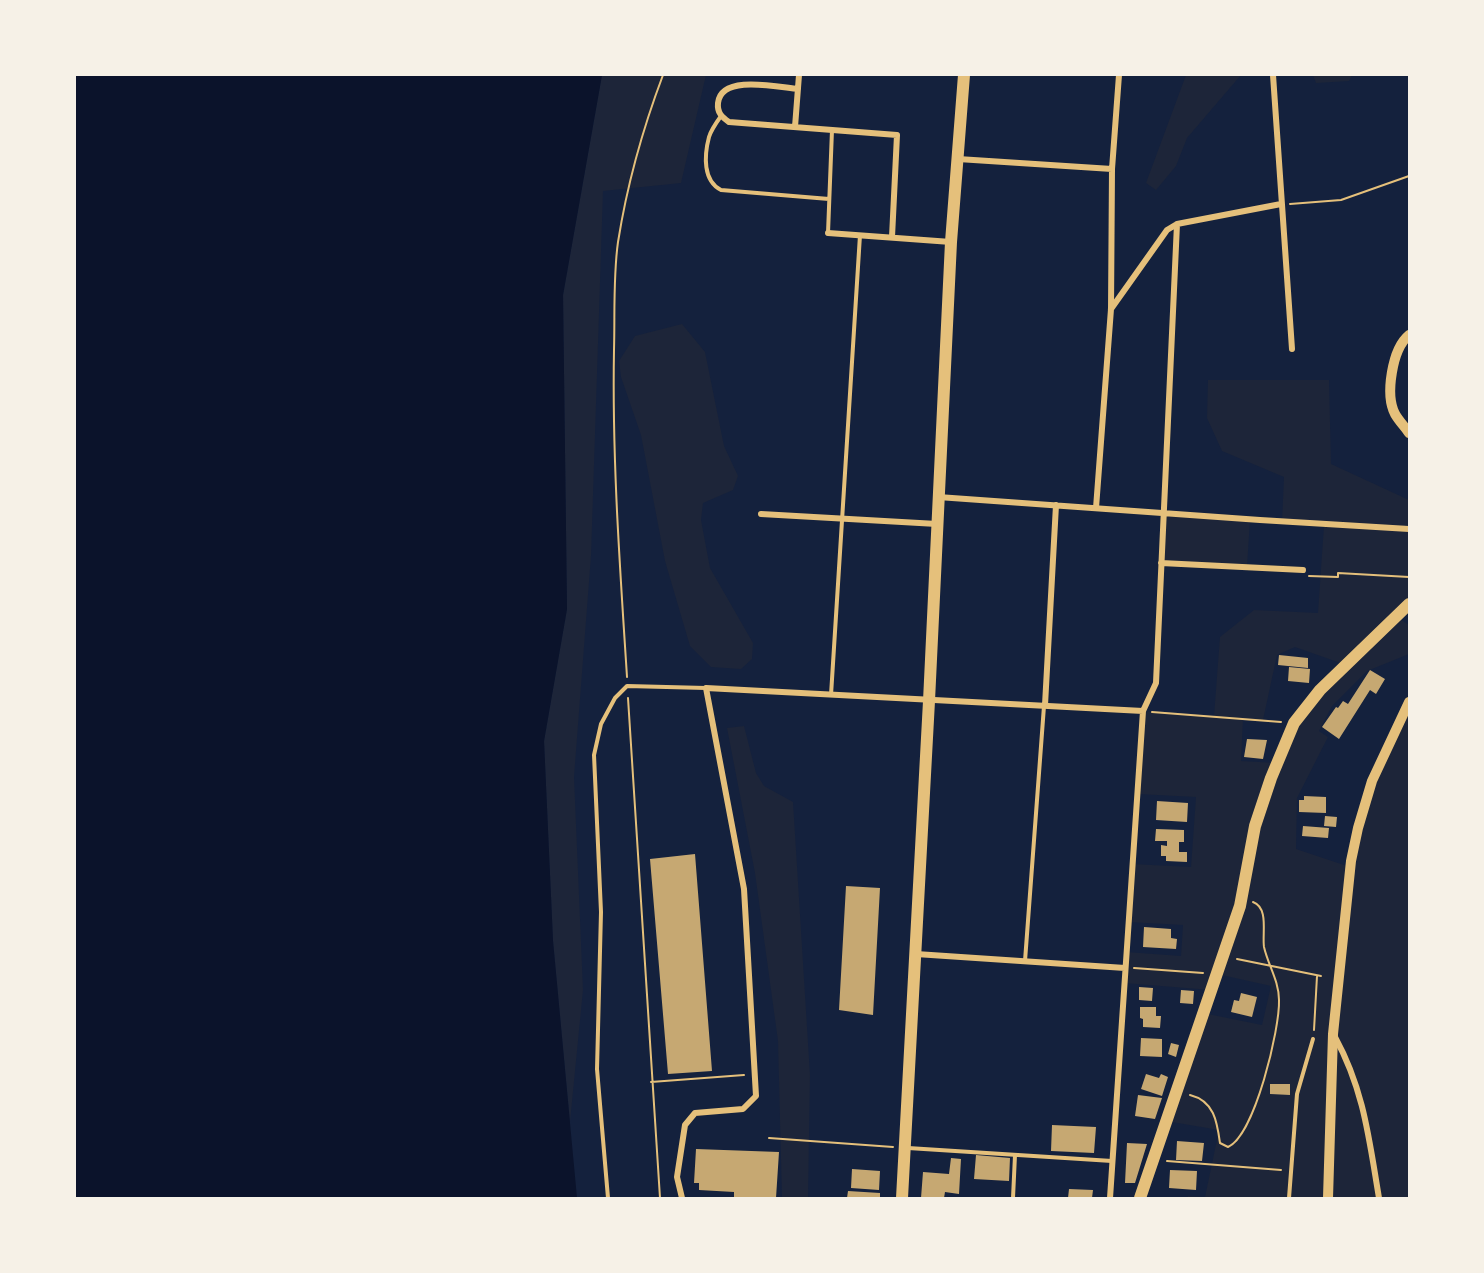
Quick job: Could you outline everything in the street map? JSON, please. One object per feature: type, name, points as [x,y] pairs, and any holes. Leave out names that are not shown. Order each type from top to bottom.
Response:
[{"type":"main road","points":[[902,1198],[951,242],[964,75]]},
{"type":"main road","points":[[1140,1198],[1241,899],[1255,826],[1271,778],[1294,723],[1320,690],[1409,604]]},
{"type":"street","points":[[795,127],[799,75]]},
{"type":"street","points":[[1096,508],[1111,309],[1112,169],[1119,75]]},
{"type":"street","points":[[1273,75],[1292,349]]},
{"type":"street","points":[[798,88],[737,84],[725,88],[719,96],[718,108],[721,116],[729,122],[897,135],[892,237]]},
{"type":"street","points":[[958,159],[1112,169]]},
{"type":"street","points":[[1111,309],[1167,230],[1177,224],[1281,204]]},
{"type":"street","points":[[1110,1198],[1143,711],[1156,683],[1177,224]]},
{"type":"street","points":[[828,233],[951,242]]},
{"type":"street","points":[[1409,335],[1404,339],[1392,366],[1391,390],[1394,413],[1409,434]]},
{"type":"street","points":[[938,497],[1409,529]]},
{"type":"street","points":[[1044,705],[1056,505]]},
{"type":"street","points":[[761,514],[938,524]]},
{"type":"street","points":[[1161,563],[1303,573]]},
{"type":"street","points":[[682,1198],[677,1177],[685,1125],[695,1113],[743,1109],[756,1096],[744,889],[706,688],[1143,711]]},
{"type":"street","points":[[1328,1198],[1333,1034],[1351,861],[1372,781],[1409,702]]},
{"type":"street","points":[[915,954],[1125,968]]},
{"type":"street","points":[[1333,1034],[1349,1062],[1358,1087],[1379,1198]]},
{"type":"lane","points":[[721,116],[708,138],[706,168],[713,186],[721,190],[829,199]]},
{"type":"lane","points":[[828,233],[832,130]]},
{"type":"lane","points":[[831,696],[860,235]]},
{"type":"lane","points":[[608,1198],[597,1069],[601,912],[594,755],[601,724],[615,698],[627,686],[706,688]]},
{"type":"lane","points":[[1025,961],[1044,705]]},
{"type":"lane","points":[[1289,1198],[1299,1084],[1313,1039]]},
{"type":"lane","points":[[904,1148],[1112,1161]]},
{"type":"lane","points":[[1013,1198],[1015,1155]]},
{"type":"path","points":[[660,1198],[614,465],[615,288],[618,243],[649,112],[663,75]]},
{"type":"path","points":[[1281,204],[1341,200],[1409,176]]},
{"type":"path","points":[[1303,573],[1338,577],[1338,573],[1409,577]]},
{"type":"path","points":[[1143,711],[1282,722]]},
{"type":"path","points":[[1176,1092],[1198,1097],[1205,1102],[1215,1117],[1220,1143],[1224,1147],[1232,1146],[1253,1115],[1275,1032],[1280,999],[1262,932],[1263,911],[1256,902],[1241,899]]},
{"type":"path","points":[[1237,959],[1319,975],[1313,1039]]},
{"type":"path","points":[[1125,968],[1205,973]]},
{"type":"path","points":[[651,1082],[755,1074]]},
{"type":"path","points":[[769,1138],[904,1148]]},
{"type":"path","points":[[1152,1160],[1291,1171]]},
{"type":"shaded area","points":[[75,75],[602,75],[563,295],[567,609],[544,741],[553,941],[577,1198],[75,1198]]},
{"type":"shaded area","points":[[602,75],[706,75],[681,183],[603,191],[591,556],[574,777],[583,990],[570,1122],[553,941],[544,741],[567,609],[563,295]]},
{"type":"shaded area","points":[[1186,75],[1241,75],[1187,138],[1176,166],[1156,190],[1146,183]]},
{"type":"shaded area","points":[[1313,75],[1352,75],[1349,81],[1316,83]]},
{"type":"shaded area","points":[[682,324],[705,352],[724,446],[738,476],[733,490],[703,503],[701,520],[710,568],[753,643],[752,659],[741,669],[711,667],[690,646],[665,561],[641,435],[621,377],[619,361],[635,336]]},
{"type":"shaded area","points":[[1208,380],[1329,380],[1331,464],[1409,500],[1409,525],[1405,525],[1405,528],[1409,529],[1409,604],[1397,617],[1409,625],[1409,654],[1367,671],[1332,706],[1319,731],[1328,737],[1297,798],[1296,849],[1350,867],[1358,828],[1409,702],[1409,1198],[1187,1198],[1188,1196],[1205,1197],[1219,1130],[1166,1121],[1203,1013],[1262,1025],[1271,986],[1217,974],[1211,990],[1124,983],[1126,952],[1181,956],[1183,925],[1128,922],[1132,864],[1191,867],[1196,797],[1138,794],[1143,711],[1214,716],[1220,637],[1254,610],[1318,613],[1324,525],[1282,522],[1284,477],[1222,451],[1207,418]],"holes":[[[1295,647],[1346,665],[1294,723],[1277,763],[1241,761],[1243,719],[1263,720],[1277,655]],[[1270,1084],[1290,1084],[1290,1095],[1270,1094]]]},
{"type":"shaded area","points":[[1164,512],[1250,520],[1247,567],[1161,563]]},
{"type":"shaded area","points":[[744,726],[756,773],[764,786],[793,802],[810,1075],[808,1198],[782,1198],[778,1041],[755,873],[727,728]]},
{"type":"building","points":[[1279,655],[1308,658],[1308,668],[1278,665]]},
{"type":"building","points":[[1289,667],[1310,669],[1309,683],[1288,681]]},
{"type":"building","points":[[1370,670],[1385,679],[1376,694],[1370,690],[1339,739],[1322,727],[1336,707],[1338,708],[1343,701],[1348,704]]},
{"type":"building","points":[[1247,739],[1267,740],[1263,759],[1244,757]]},
{"type":"building","points":[[1304,796],[1326,797],[1326,813],[1299,812],[1299,800],[1304,800]]},
{"type":"building","points":[[1157,801],[1188,803],[1187,822],[1156,820]]},
{"type":"building","points":[[1325,816],[1337,817],[1336,827],[1324,826]]},
{"type":"building","points":[[1303,826],[1329,828],[1328,838],[1302,836]]},
{"type":"building","points":[[1156,829],[1184,830],[1184,842],[1179,842],[1179,852],[1187,852],[1187,862],[1166,861],[1166,856],[1161,856],[1161,845],[1167,846],[1167,841],[1155,841]]},
{"type":"building","points":[[695,854],[712,1071],[668,1074],[650,859]]},
{"type":"building","points":[[846,886],[880,888],[873,1015],[839,1010]]},
{"type":"building","points":[[1144,927],[1171,929],[1171,938],[1177,939],[1176,949],[1143,947]]},
{"type":"building","points":[[1139,987],[1153,988],[1152,1001],[1139,1000]]},
{"type":"building","points":[[1181,990],[1194,991],[1193,1004],[1180,1003]]},
{"type":"building","points":[[1241,993],[1257,997],[1252,1017],[1231,1012],[1234,1000],[1239,1001]]},
{"type":"building","points":[[1140,1007],[1156,1007],[1156,1016],[1161,1016],[1160,1028],[1143,1027]]},
{"type":"building","points":[[1141,1038],[1162,1039],[1162,1057],[1140,1056]]},
{"type":"building","points":[[1171,1043],[1179,1045],[1176,1057],[1168,1054]]},
{"type":"building","points":[[1146,1074],[1159,1078],[1161,1074],[1168,1077],[1162,1096],[1141,1089]]},
{"type":"building","points":[[1270,1084],[1290,1084],[1290,1095],[1270,1094]]},
{"type":"building","points":[[1138,1095],[1162,1098],[1155,1119],[1135,1116]]},
{"type":"building","points":[[1052,1125],[1096,1127],[1094,1153],[1051,1151]]},
{"type":"building","points":[[1177,1141],[1204,1143],[1202,1161],[1176,1160]]},
{"type":"building","points":[[1127,1143],[1147,1144],[1135,1183],[1125,1183]]},
{"type":"building","points":[[696,1149],[779,1152],[776,1198],[734,1198],[734,1192],[699,1190],[699,1183],[694,1183]]},
{"type":"building","points":[[976,1155],[1010,1158],[1009,1181],[974,1179]]},
{"type":"building","points":[[951,1158],[961,1159],[959,1194],[945,1192],[944,1198],[921,1198],[923,1172],[949,1174]]},
{"type":"building","points":[[852,1169],[880,1171],[879,1190],[851,1188]]},
{"type":"building","points":[[1170,1170],[1197,1171],[1196,1190],[1169,1188]]},
{"type":"building","points":[[1069,1189],[1093,1190],[1092,1198],[1068,1198]]},
{"type":"building","points":[[848,1191],[880,1193],[880,1198],[847,1198]]}]
